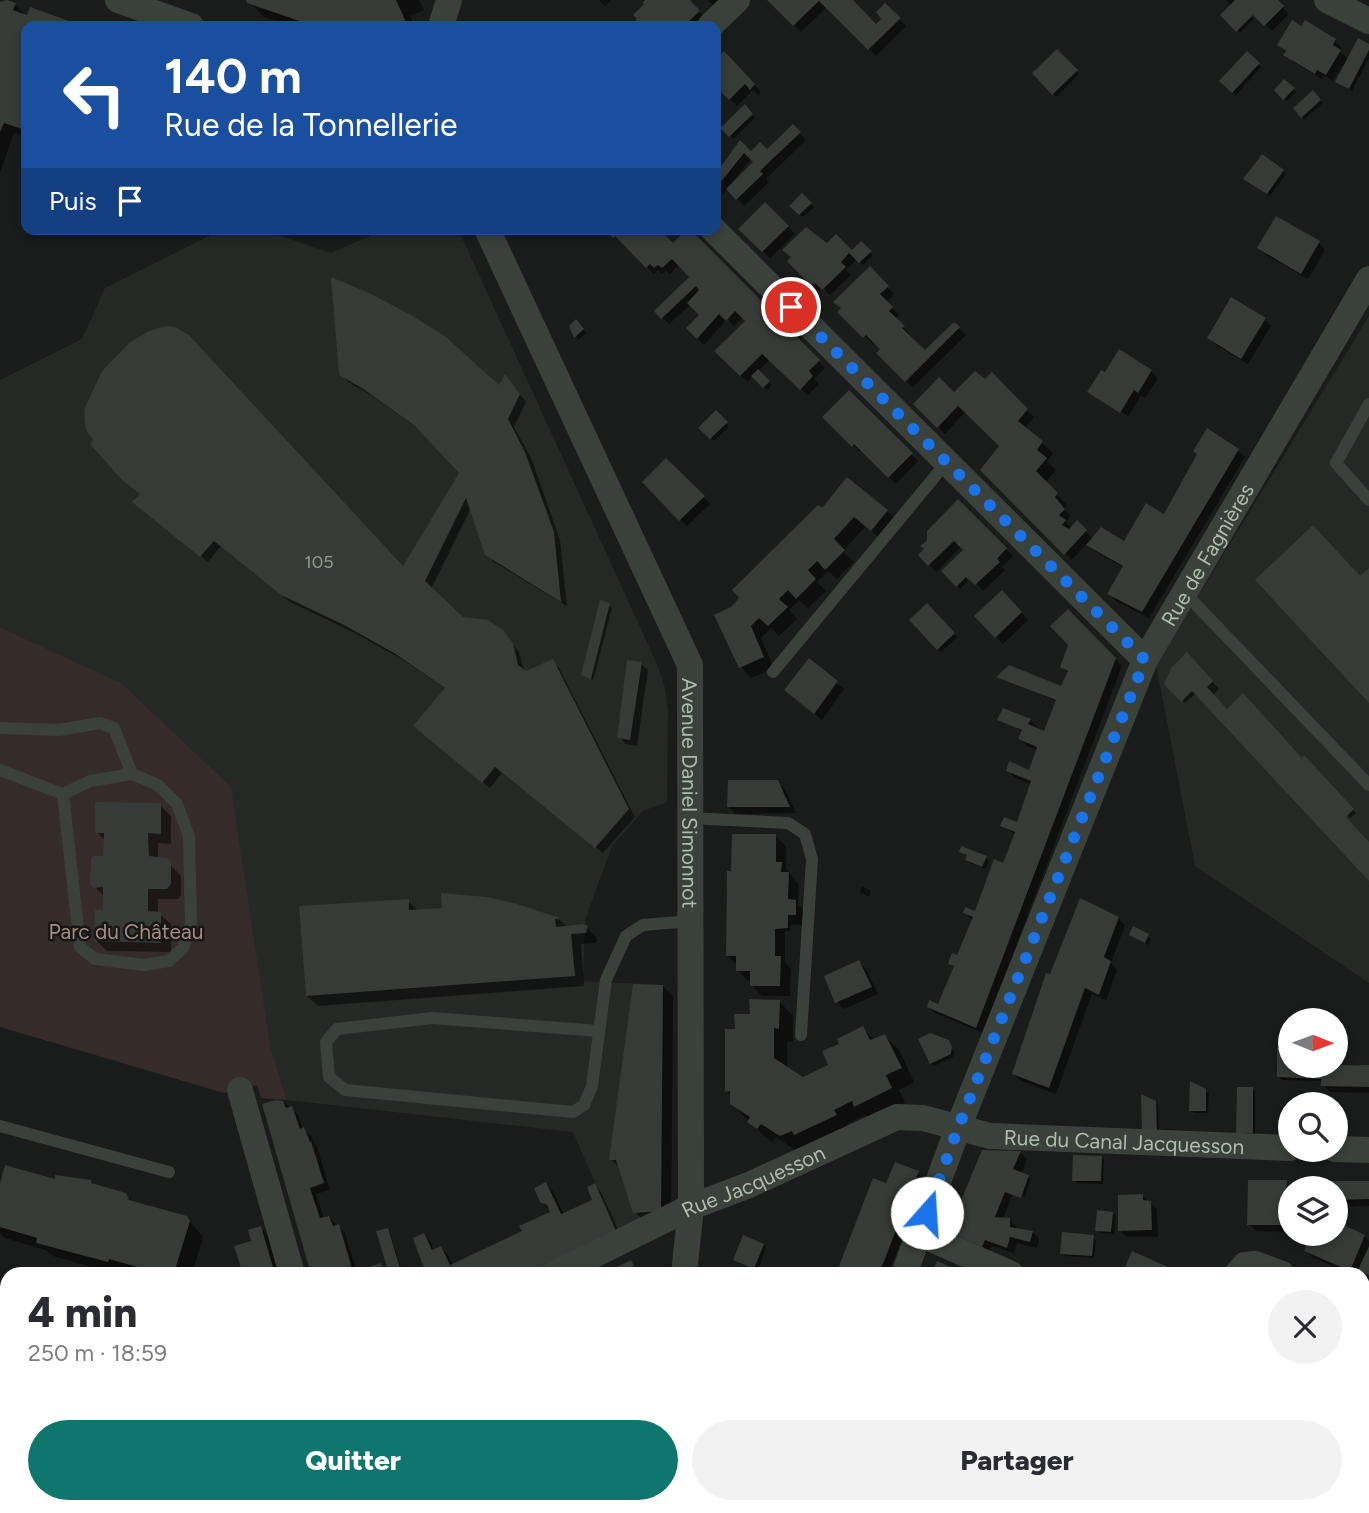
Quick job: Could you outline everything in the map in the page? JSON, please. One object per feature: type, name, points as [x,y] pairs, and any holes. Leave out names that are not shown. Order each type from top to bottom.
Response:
[{"type":"street","points":[[118,0],[177,21]]},
{"type":"street","points":[[443,21],[449,0]]},
{"type":"street","points":[[715,21],[737,0]]},
{"type":"street","points":[[1327,0],[1369,22]]},
{"type":"street","name":"Avenue Daniel Simonnot","points":[[490,235],[690,665],[691,1207],[685,1267]]},
{"type":"street","points":[[719,235],[1145,660]]},
{"type":"street","name":"Rue de Fagnières","points":[[907,1267],[958,1128],[1145,660],[1369,279]]},
{"type":"street","points":[[240,1090],[290,1267]]},
{"type":"street","name":"Rue Jacquesson","points":[[569,1267],[691,1207],[749,1185],[897,1117],[923,1118],[958,1128]]},
{"type":"street","name":"Rue du Canal Jacquesson","points":[[958,1128],[990,1136],[1278,1148]]},
{"type":"street","points":[[1348,1149],[1369,1150]]},
{"type":"street","points":[[920,1234],[995,1267]]},
{"type":"street","points":[[1243,1267],[1255,1264],[1263,1267]]},
{"type":"lane","points":[[1369,404],[1336,463],[1369,500]]},
{"type":"lane","points":[[773,672],[947,462]]},
{"type":"lane","points":[[1184,592],[1369,785]]},
{"type":"lane","points":[[0,729],[60,730],[100,723],[114,728],[132,774]]},
{"type":"lane","points":[[0,770],[63,794],[90,780],[132,774],[158,785],[177,804],[189,836],[191,923],[183,948],[169,961],[144,965],[96,959],[80,947],[63,794]]},
{"type":"lane","points":[[690,818],[788,823],[804,834],[812,859],[801,1035]]},
{"type":"lane","points":[[599,1031],[432,1018],[337,1029],[326,1042],[329,1077],[345,1090],[573,1112],[584,1105],[592,1086],[606,979],[626,936],[643,925],[690,920]]},
{"type":"lane","points":[[0,1126],[169,1172]]},
{"type":"shaded area","points":[[211,235],[278,235],[331,253],[372,235],[461,235],[657,664],[665,688],[668,712],[667,802],[643,811],[612,846],[585,920],[583,981],[663,985],[661,1211],[617,1233],[573,1132],[287,1100],[270,1045],[121,683],[0,627],[0,380],[82,339],[105,288]]},
{"type":"shaded area","points":[[1369,316],[1369,983],[1195,866],[1156,665]]},
{"type":"green space","name":"Parc du Château","points":[[0,627],[121,683],[231,787],[270,1045],[287,1100],[261,1098],[257,1085],[224,1093],[0,1027]]},
{"type":"building","points":[[7,0],[16,3],[13,10],[27,15],[30,7],[69,21],[21,21],[21,129],[4,123],[0,132],[0,2]]},
{"type":"building","points":[[246,0],[396,0],[406,21],[299,21],[247,3]]},
{"type":"building","points":[[645,0],[690,0],[700,11],[689,21],[635,21],[637,19],[633,15],[644,4],[642,3]]},
{"type":"building","points":[[767,0],[853,0],[876,24],[881,19],[876,12],[885,3],[901,18],[868,50],[819,1],[793,26]]},
{"type":"building","points":[[1235,0],[1278,0],[1284,6],[1264,26],[1253,15],[1236,32],[1220,15]]},
{"type":"building","points":[[1292,20],[1301,26],[1305,20],[1336,39],[1333,45],[1341,50],[1326,75],[1317,70],[1315,74],[1283,55],[1286,51],[1277,45]]},
{"type":"building","points":[[1358,38],[1369,44],[1369,50],[1349,89],[1335,82]]},
{"type":"building","points":[[1057,49],[1078,70],[1052,95],[1032,73]]},
{"type":"building","points":[[724,51],[755,84],[750,90],[745,84],[729,100],[721,92],[721,54]]},
{"type":"building","points":[[1247,51],[1260,63],[1232,93],[1219,81]]},
{"type":"building","points":[[1284,79],[1295,88],[1283,100],[1274,90]]},
{"type":"building","points":[[1313,90],[1321,100],[1301,118],[1293,108]]},
{"type":"building","points":[[745,104],[753,114],[729,137],[721,127]]},
{"type":"building","points":[[793,124],[801,132],[760,171],[763,174],[736,200],[726,189],[753,162],[744,153],[721,182],[721,166],[740,140],[751,151],[760,142],[767,149]]},
{"type":"building","points":[[1262,154],[1284,170],[1267,194],[1243,179]]},
{"type":"building","points":[[802,193],[812,203],[799,215],[789,206]]},
{"type":"building","points":[[765,202],[789,226],[762,252],[738,229]]},
{"type":"building","points":[[1276,216],[1320,241],[1301,274],[1257,248]]},
{"type":"building","points":[[806,227],[827,243],[836,234],[852,250],[861,241],[872,251],[859,263],[849,253],[841,262],[846,267],[822,290],[815,283],[811,286],[787,261],[791,257],[782,250]]},
{"type":"building","points":[[610,235],[665,235],[673,243],[681,235],[696,235],[820,360],[809,371],[813,376],[800,390],[762,354],[740,376],[714,351],[745,321],[735,311],[726,321],[719,314],[697,339],[686,328],[699,315],[687,303],[699,290],[696,286],[661,319],[654,311],[689,277],[672,259],[662,268],[658,265],[654,268],[650,264],[646,268],[615,236],[613,238]]},
{"type":"building","points":[[870,266],[889,286],[880,294],[893,307],[889,311],[925,350],[954,322],[960,327],[905,382],[876,353],[880,349],[866,335],[863,338],[837,312],[841,308],[833,302]]},
{"type":"building","points":[[331,277],[411,315],[446,337],[499,385],[505,374],[520,394],[508,419],[525,452],[554,532],[561,602],[485,555],[466,498],[425,581],[463,617],[488,620],[503,630],[513,643],[518,665],[526,671],[553,659],[629,809],[595,848],[495,767],[482,783],[413,726],[445,688],[394,653],[281,595],[214,541],[200,557],[132,502],[140,494],[122,480],[90,444],[93,440],[86,430],[84,410],[102,371],[129,343],[149,331],[166,326],[175,327],[189,335],[403,566],[459,473],[415,426],[339,375]]},
{"type":"building","points":[[1231,297],[1266,318],[1241,359],[1207,338]]},
{"type":"building","points":[[576,319],[584,329],[574,338],[569,326]]},
{"type":"building","points":[[1119,349],[1152,370],[1138,393],[1134,390],[1120,413],[1087,392],[1101,370],[1105,372]]},
{"type":"building","points":[[758,369],[770,381],[763,388],[751,376]]},
{"type":"building","points":[[975,371],[985,379],[992,372],[1028,409],[1018,421],[1043,441],[1037,450],[1047,458],[1036,471],[1058,493],[1055,497],[1065,509],[1059,515],[1066,520],[1062,525],[1069,529],[1077,520],[1087,530],[1064,555],[980,470],[999,446],[958,406],[937,428],[913,404],[939,377],[954,392]]},
{"type":"building","points":[[849,390],[913,453],[888,478],[822,417]]},
{"type":"building","points":[[716,410],[728,422],[710,439],[698,428]]},
{"type":"building","points":[[1207,428],[1239,449],[1142,612],[1107,594],[1123,566],[1086,545],[1101,527],[1124,541],[1146,503],[1164,514],[1197,454],[1193,451]]},
{"type":"building","points":[[666,458],[705,496],[679,521],[642,482]]},
{"type":"building","points":[[847,477],[888,510],[871,531],[854,517],[834,539],[845,550],[825,570],[817,561],[808,570],[816,579],[796,599],[788,590],[779,599],[788,607],[768,626],[759,618],[751,626],[764,657],[739,668],[714,615],[731,607],[739,598],[732,590],[818,505],[822,508]]},
{"type":"building","points":[[958,499],[1007,548],[997,559],[1000,562],[975,585],[966,577],[956,587],[941,571],[963,550],[954,541],[928,566],[918,555],[924,549],[920,546],[927,541],[927,531]]},
{"type":"building","points":[[1313,525],[1360,576],[1369,568],[1369,703],[1255,580]]},
{"type":"building","points":[[1002,590],[1022,612],[995,638],[974,616]]},
{"type":"building","points":[[600,600],[610,603],[591,679],[581,675]]},
{"type":"building","points":[[927,603],[955,633],[937,650],[909,620]]},
{"type":"building","points":[[1068,609],[1116,658],[976,1028],[927,1007],[929,1000],[938,1004],[954,966],[948,964],[952,953],[957,955],[973,917],[963,913],[965,907],[975,911],[994,859],[1003,863],[1015,832],[1000,826],[1004,817],[1017,822],[1031,781],[1006,771],[1009,761],[1029,770],[1037,747],[1018,739],[1022,730],[997,720],[1003,708],[1031,719],[1028,724],[1044,731],[1056,700],[996,677],[1009,665],[1061,686],[1068,671],[1060,667],[1068,645],[1050,626]]},
{"type":"building","points":[[1187,652],[1213,681],[1207,687],[1227,709],[1243,693],[1302,758],[1304,755],[1354,809],[1346,817],[1369,842],[1369,881],[1192,691],[1181,702],[1164,684],[1171,668]]},
{"type":"building","points":[[809,658],[838,681],[814,714],[784,690]]},
{"type":"building","points":[[627,660],[642,662],[630,740],[617,738]]},
{"type":"building","points":[[728,780],[778,780],[790,807],[727,807]]},
{"type":"building","points":[[95,802],[161,803],[161,834],[148,833],[149,856],[168,858],[171,863],[171,884],[167,889],[148,889],[148,911],[161,912],[161,943],[94,941],[95,910],[103,910],[103,887],[93,888],[90,884],[91,858],[103,856],[104,833],[95,833]]},
{"type":"building","points":[[732,834],[776,834],[776,862],[782,862],[781,872],[789,872],[788,899],[796,900],[796,915],[788,915],[788,928],[775,929],[775,956],[781,956],[780,986],[750,986],[750,971],[736,971],[736,956],[726,956],[727,871],[731,871]]},
{"type":"building","points":[[961,846],[987,856],[982,867],[965,860],[967,855],[959,852]]},
{"type":"building","points":[[441,893],[487,897],[517,904],[560,918],[555,919],[556,927],[583,924],[588,926],[586,933],[571,934],[575,976],[306,996],[299,906],[409,899],[409,910],[442,908]]},
{"type":"building","points":[[1080,898],[1119,917],[1104,957],[1111,961],[1099,995],[1085,988],[1049,1088],[1012,1074],[1046,973],[1050,974]]},
{"type":"building","points":[[1133,926],[1149,934],[1145,943],[1129,935]]},
{"type":"building","points":[[859,960],[872,987],[835,1003],[824,976]]},
{"type":"building","points":[[633,984],[663,985],[661,1211],[633,1213],[616,1160],[609,1160]]},
{"type":"building","points":[[749,999],[780,1000],[779,1029],[774,1028],[774,1058],[803,1077],[828,1065],[822,1051],[839,1044],[837,1039],[863,1026],[870,1040],[885,1034],[902,1068],[886,1075],[892,1088],[854,1107],[852,1101],[834,1110],[837,1115],[794,1135],[792,1131],[780,1136],[761,1124],[757,1129],[747,1122],[750,1117],[730,1104],[730,1091],[725,1092],[725,1029],[735,1029],[734,1014],[750,1014]]},
{"type":"building","points":[[930,1033],[949,1040],[952,1047],[951,1054],[930,1064],[918,1039]]},
{"type":"building","points":[[1348,1065],[1369,1065],[1369,1087],[1321,1086],[1321,1079],[1299,1078],[1348,1078]]},
{"type":"building","points":[[1190,1081],[1206,1089],[1206,1111],[1189,1111]]},
{"type":"building","points":[[1237,1087],[1253,1087],[1253,1133],[1236,1133]]},
{"type":"building","points":[[1141,1094],[1156,1101],[1157,1132],[1142,1132]]},
{"type":"building","points":[[275,1100],[283,1101],[286,1108],[292,1106],[300,1129],[304,1127],[324,1183],[310,1188],[320,1218],[329,1216],[333,1226],[339,1224],[352,1267],[309,1267],[262,1104]]},
{"type":"building","points":[[982,1150],[1021,1151],[1013,1169],[1029,1175],[1021,1198],[1005,1192],[995,1217],[1010,1218],[1010,1227],[1033,1231],[1030,1242],[1010,1237],[1007,1248],[985,1240],[982,1247],[948,1232]]},
{"type":"building","points":[[1073,1155],[1102,1156],[1101,1181],[1072,1181]]},
{"type":"building","points":[[895,1162],[919,1171],[882,1267],[839,1267],[873,1178],[886,1183]]},
{"type":"building","points":[[5,1165],[55,1179],[55,1175],[92,1180],[91,1183],[126,1193],[129,1200],[187,1216],[190,1221],[176,1267],[137,1267],[109,1259],[108,1262],[36,1243],[37,1238],[0,1227],[0,1184]]},
{"type":"building","points":[[1248,1180],[1278,1180],[1278,1225],[1247,1225]]},
{"type":"building","points":[[1348,1181],[1369,1181],[1369,1199],[1348,1200]]},
{"type":"building","points":[[546,1182],[561,1214],[592,1200],[587,1187],[595,1183],[617,1233],[543,1267],[423,1267],[413,1238],[424,1233],[432,1250],[441,1246],[450,1265],[522,1231],[519,1226],[550,1212],[547,1205],[540,1202],[534,1188]]},
{"type":"building","points":[[1143,1194],[1143,1200],[1151,1201],[1152,1230],[1118,1231],[1118,1195]]},
{"type":"building","points":[[1097,1210],[1113,1212],[1111,1232],[1095,1231]]},
{"type":"building","points":[[261,1226],[273,1267],[241,1267],[234,1246],[251,1241],[248,1230]]},
{"type":"building","points":[[1348,1227],[1365,1235],[1352,1267],[1341,1267],[1304,1251],[1306,1246],[1348,1246]]},
{"type":"building","points":[[388,1228],[400,1267],[387,1267],[376,1231]]},
{"type":"building","points":[[1062,1232],[1094,1235],[1092,1256],[1060,1254]]},
{"type":"building","points":[[743,1235],[764,1244],[755,1267],[733,1260]]},
{"type":"building","points":[[1369,1246],[1369,1267],[1359,1267]]},
{"type":"building","points":[[1132,1251],[1168,1267],[1125,1267]]},
{"type":"building","points":[[631,1260],[634,1267],[616,1267]]},
{"type":"building","points":[[937,1261],[951,1267],[934,1267]]},
{"type":"route","points":[[791,307],[1145,660],[958,1128],[927,1213]]}]
